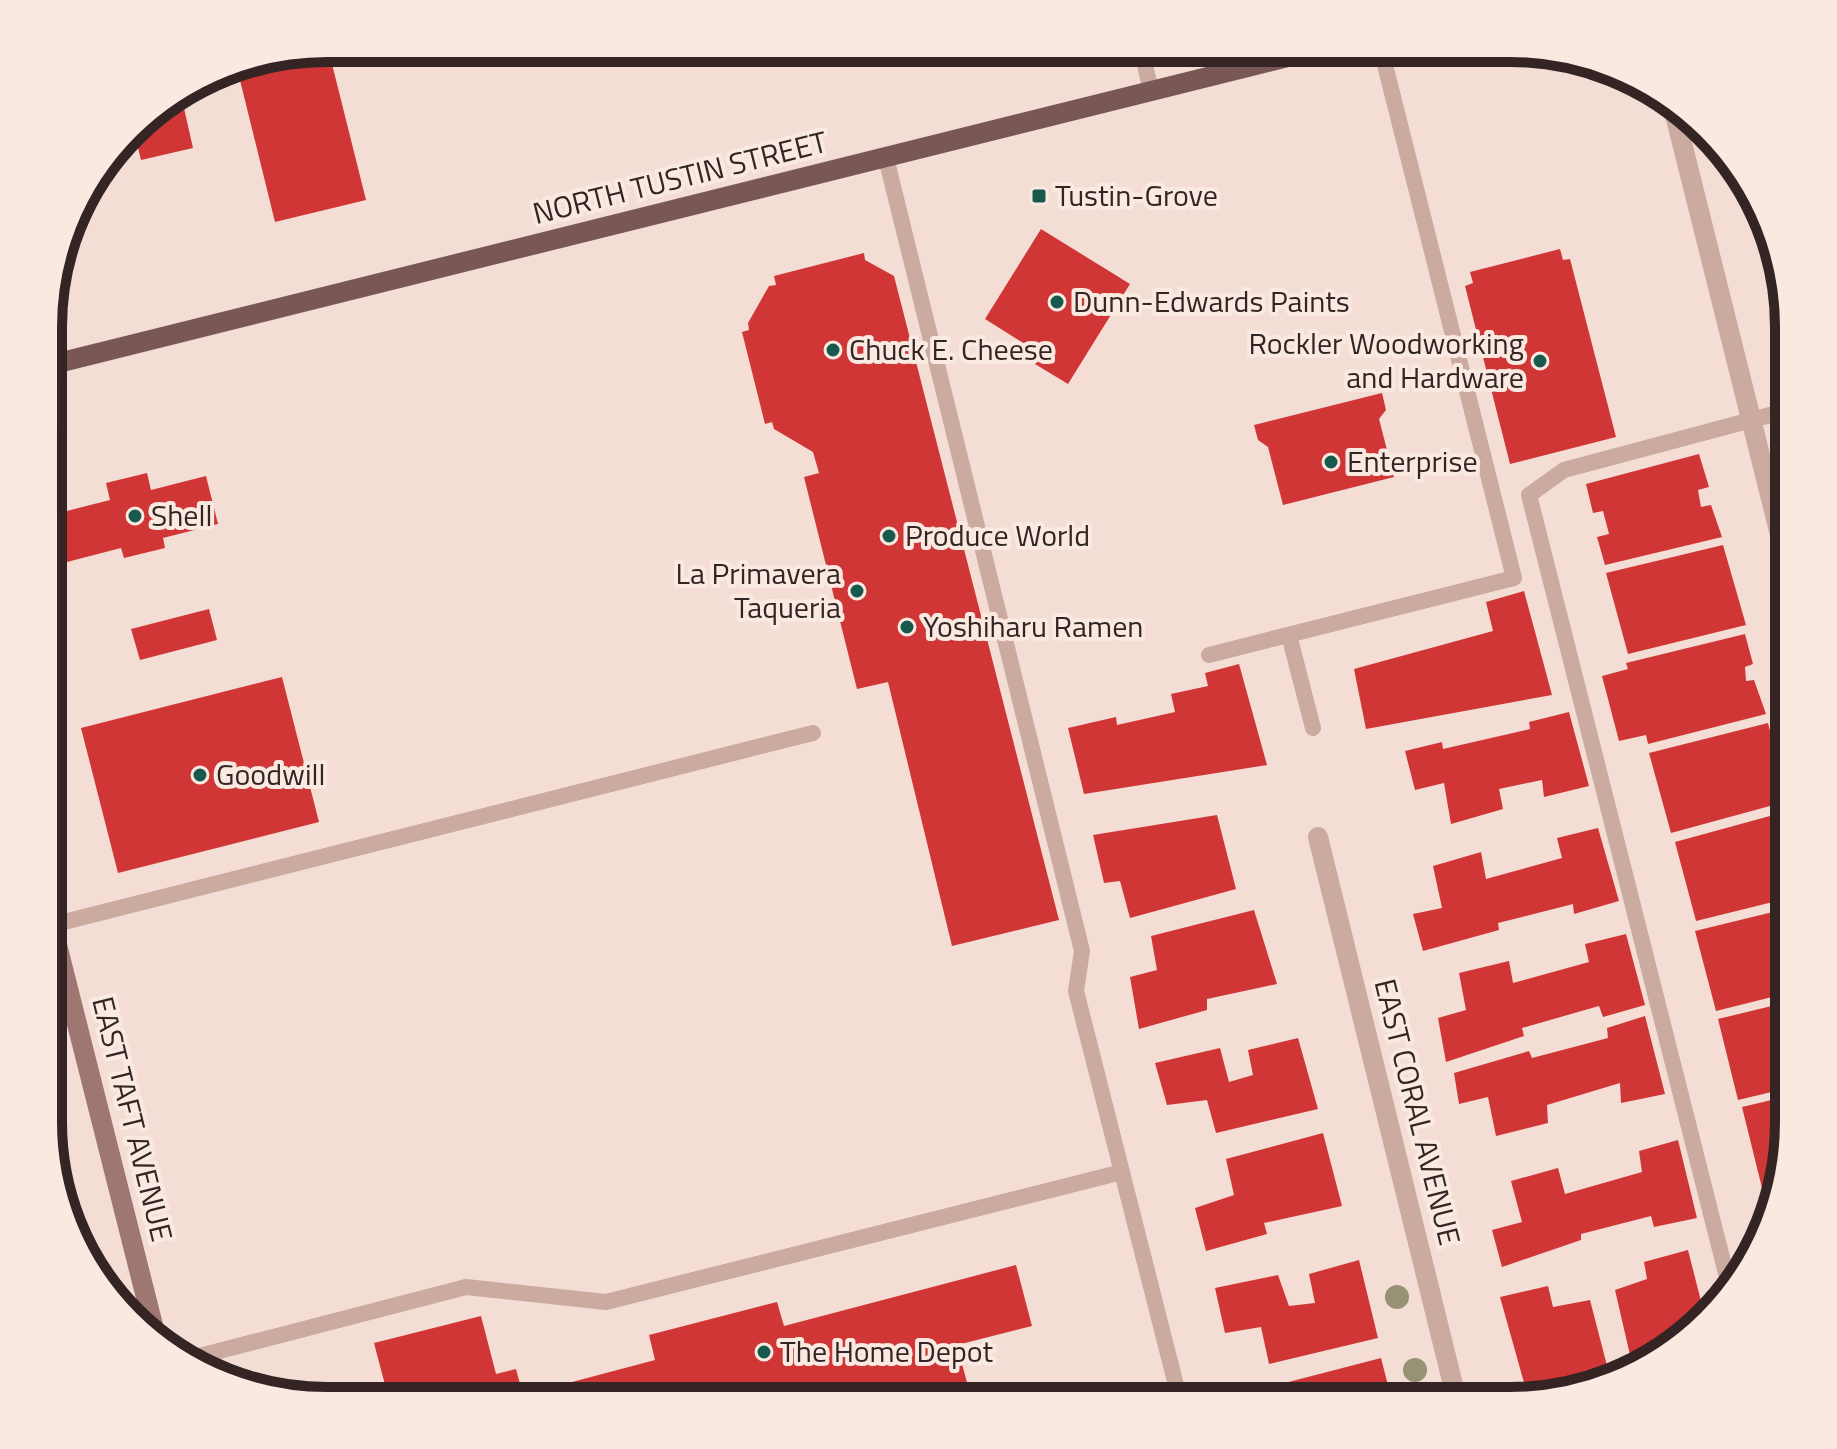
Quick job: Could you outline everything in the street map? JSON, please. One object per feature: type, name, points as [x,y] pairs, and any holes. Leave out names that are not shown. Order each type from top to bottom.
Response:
[{"type":"main road","name":"NORTH TUSTIN STREET","points":[[62,362],[1264,63]]},
{"type":"main road","name":"EAST TAFT AVENUE","points":[[63,966],[152,1321]]},
{"type":"street","points":[[1677,122],[1775,514]]},
{"type":"street","name":"EAST CORAL AVENUE","points":[[1318,837],[1454,1387]]},
{"type":"lane","points":[[1144,63],[1151,91]]},
{"type":"lane","points":[[1209,655],[1514,578],[1385,63]]},
{"type":"lane","points":[[886,158],[1082,951],[1076,991],[1176,1387]]},
{"type":"lane","points":[[1726,1274],[1529,495],[1564,470],[1775,414]]},
{"type":"lane","points":[[1289,635],[1313,728]]},
{"type":"lane","points":[[63,916],[813,733]]},
{"type":"lane","points":[[202,1355],[466,1287],[606,1302],[1122,1172]]},
{"type":"building","points":[[336,63],[332,64],[366,200],[275,222],[239,77],[275,67]]},
{"type":"building","points":[[183,105],[193,148],[141,160],[137,143]]},
{"type":"building","name":"Dunn-Edwards Paints","points":[[1041,229],[1130,284],[1068,384],[1035,364],[1042,355],[985,319]]},
{"type":"building","name":"Rockler Woodworking and Hardware","points":[[1560,249],[1563,260],[1570,259],[1616,437],[1510,464],[1465,286],[1473,283],[1470,272]]},
{"type":"building","points":[[864,253],[865,260],[894,276],[1059,920],[952,946],[888,682],[857,689],[804,477],[819,473],[813,452],[774,429],[772,422],[765,424],[742,332],[749,330],[748,323],[769,286],[776,285],[774,276]]},
{"type":"building","name":"Enterprise","points":[[1382,393],[1386,410],[1379,419],[1394,477],[1283,505],[1268,447],[1258,440],[1254,425]]},
{"type":"building","points":[[1699,454],[1709,487],[1698,490],[1701,507],[1711,505],[1722,537],[1605,565],[1597,537],[1609,534],[1603,511],[1593,513],[1586,484]]},
{"type":"building","points":[[147,473],[151,490],[206,476],[218,524],[163,538],[165,548],[124,558],[121,548],[67,562],[62,543],[62,512],[110,500],[106,483]]},
{"type":"building","points":[[1723,545],[1746,625],[1628,654],[1606,573]]},
{"type":"building","points":[[1524,591],[1552,695],[1366,729],[1354,669],[1493,631],[1486,602]]},
{"type":"building","points":[[209,609],[217,640],[140,660],[131,629]]},
{"type":"building","points":[[1745,634],[1753,664],[1745,667],[1746,681],[1754,680],[1766,714],[1648,744],[1646,735],[1619,741],[1602,676],[1628,669],[1626,663]]},
{"type":"building","points":[[1239,664],[1267,765],[1084,794],[1068,728],[1116,717],[1117,725],[1175,712],[1171,694],[1208,686],[1205,673]]},
{"type":"building","name":"Goodwill","points":[[282,677],[319,822],[118,873],[81,728]]},
{"type":"building","points":[[1569,712],[1589,786],[1544,797],[1542,780],[1499,789],[1503,809],[1451,824],[1444,783],[1415,790],[1405,751],[1442,742],[1443,749],[1530,729],[1529,722]]},
{"type":"building","points":[[1768,723],[1774,748],[1774,805],[1671,833],[1649,753]]},
{"type":"building","points":[[1217,815],[1236,889],[1130,918],[1120,881],[1104,883],[1093,835]]},
{"type":"building","points":[[1774,815],[1774,902],[1696,921],[1675,842]]},
{"type":"building","points":[[1598,828],[1619,901],[1574,914],[1573,904],[1498,923],[1499,930],[1423,951],[1413,914],[1442,908],[1433,866],[1481,852],[1486,879],[1562,858],[1557,838]]},
{"type":"building","points":[[1254,910],[1277,984],[1207,999],[1207,1010],[1139,1029],[1130,977],[1157,970],[1151,936]]},
{"type":"building","points":[[1774,912],[1774,996],[1716,1011],[1695,931]]},
{"type":"building","points":[[1626,934],[1645,1005],[1603,1017],[1599,1006],[1522,1028],[1524,1036],[1446,1062],[1438,1018],[1466,1010],[1459,973],[1509,961],[1513,983],[1589,962],[1585,944]]},
{"type":"building","points":[[1774,1005],[1774,1091],[1738,1100],[1718,1019]]},
{"type":"building","points":[[1645,1016],[1665,1094],[1621,1103],[1620,1083],[1547,1105],[1548,1123],[1496,1136],[1488,1097],[1459,1104],[1454,1073],[1529,1051],[1532,1058],[1608,1038],[1607,1028]]},
{"type":"building","points":[[1298,1038],[1318,1109],[1216,1133],[1207,1100],[1167,1105],[1155,1063],[1220,1048],[1229,1082],[1253,1075],[1248,1050]]},
{"type":"building","points":[[1774,1099],[1773,1157],[1766,1191],[1763,1192],[1742,1107]]},
{"type":"building","points":[[1323,1133],[1342,1206],[1264,1223],[1267,1234],[1206,1251],[1195,1208],[1234,1195],[1226,1159]]},
{"type":"building","points":[[1678,1140],[1697,1218],[1654,1227],[1651,1216],[1581,1234],[1581,1240],[1502,1267],[1492,1230],[1522,1222],[1511,1181],[1558,1168],[1565,1194],[1642,1172],[1639,1151]]},
{"type":"building","points":[[1688,1250],[1702,1304],[1671,1332],[1631,1358],[1615,1290],[1647,1279],[1644,1262]]},
{"type":"building","points":[[1359,1260],[1378,1338],[1269,1364],[1261,1327],[1225,1333],[1215,1288],[1278,1275],[1289,1306],[1315,1303],[1309,1274]]},
{"type":"building","name":"The Home Depot","points":[[1016,1265],[1032,1326],[957,1345],[968,1387],[556,1386],[655,1360],[649,1335],[777,1302],[784,1326]]},
{"type":"building","points":[[1548,1286],[1553,1307],[1590,1300],[1608,1368],[1579,1378],[1525,1386],[1500,1297]]},
{"type":"building","name":"The Home Depot","points":[[481,1316],[496,1374],[516,1369],[521,1386],[385,1386],[374,1343]]},
{"type":"building","points":[[1381,1358],[1388,1387],[1277,1387]]},
{"type":"place","name":"Tustin-Grove","points":[[1039,196]]},
{"type":"place","name":"Dunn-Edwards Paints","points":[[1057,302]]},
{"type":"place","name":"Chuck E. Cheese","points":[[833,350]]},
{"type":"place","name":"Rockler Woodworking and Hardware","points":[[1540,361]]},
{"type":"place","name":"Enterprise","points":[[1331,462]]},
{"type":"place","name":"Shell","points":[[135,516]]},
{"type":"place","name":"Produce World","points":[[889,536]]},
{"type":"place","name":"La Primavera Taqueria","points":[[857,591]]},
{"type":"place","name":"Yoshiharu Ramen","points":[[907,627]]},
{"type":"place","name":"Goodwill","points":[[200,775]]},
{"type":"place","name":"The Home Depot","points":[[764,1352]]}]
